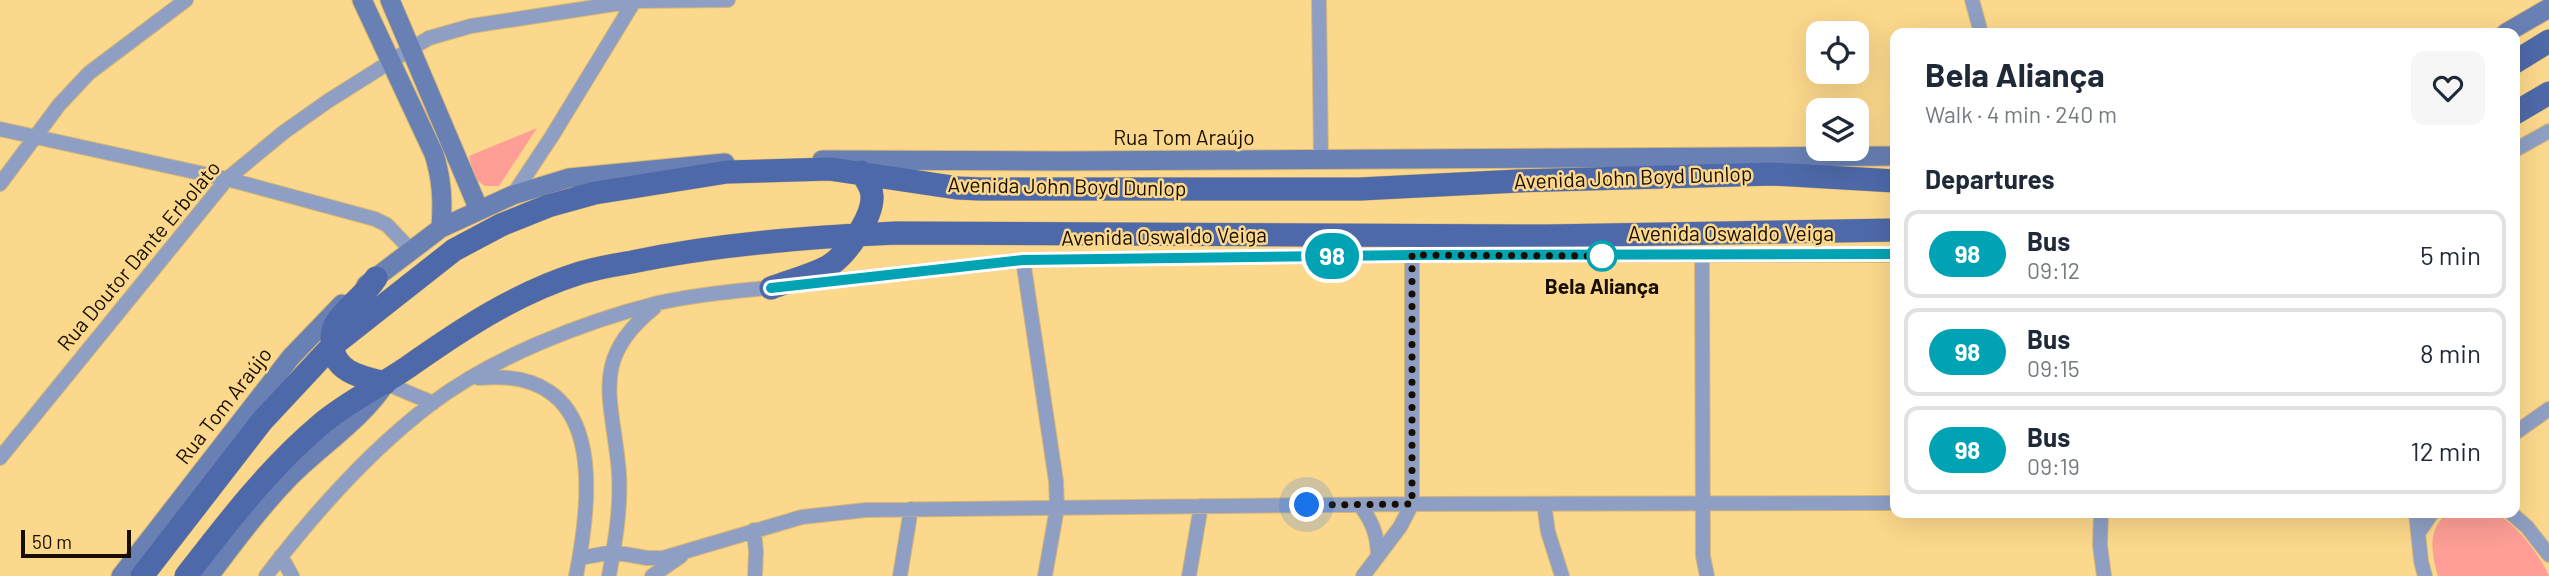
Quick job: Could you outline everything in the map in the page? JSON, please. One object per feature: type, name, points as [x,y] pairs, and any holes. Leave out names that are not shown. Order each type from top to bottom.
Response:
[{"type":"main road","points":[[362,0],[438,165],[443,193],[441,228]]},
{"type":"main road","points":[[390,0],[479,210]]},
{"type":"main road","points":[[2515,28],[2549,8]]},
{"type":"main road","points":[[2520,59],[2549,41]]},
{"type":"main road","points":[[2520,110],[2549,93]]},
{"type":"main road","name":"Rua Tom Araújo","points":[[820,164],[1890,156]]},
{"type":"main road","name":"Avenida John Boyd Dunlop","points":[[142,576],[262,421],[332,346],[454,250],[501,225],[548,206],[595,192],[699,171],[727,172],[820,164],[958,188],[994,189],[1360,189],[1748,174],[1890,181]]},
{"type":"main road","points":[[385,383],[358,376],[344,368],[335,356],[332,346],[336,323],[376,278],[410,249],[441,228],[513,195],[569,178],[699,171]]},
{"type":"main road","points":[[771,288],[825,268],[839,259],[856,235],[872,204],[870,186],[861,172]]},
{"type":"main road","points":[[186,576],[229,519],[299,444],[356,398],[385,383],[465,327],[527,293],[581,273],[672,253],[856,235],[923,233],[1546,236],[1890,230]]},
{"type":"main road","name":"Rua Tom Araújo","points":[[121,576],[290,357],[346,300],[376,278]]},
{"type":"main road","points":[[209,576],[243,531],[288,480],[373,402],[385,383]]},
{"type":"street","points":[[0,184],[59,105],[89,74],[186,0]]},
{"type":"street","points":[[513,195],[635,0]]},
{"type":"street","name":"Rua Doutor Dante Erbolato","points":[[0,458],[227,179],[284,132],[412,48],[429,38],[471,26],[635,0],[728,0]]},
{"type":"street","points":[[1319,0],[1321,160]]},
{"type":"street","points":[[1972,0],[1980,28]]},
{"type":"street","points":[[0,129],[227,179],[375,219],[387,225],[410,249]]},
{"type":"street","points":[[2520,147],[2549,131]]},
{"type":"street","name":"Avenida Oswaldo Veiga","points":[[267,576],[341,485],[402,427],[433,403],[470,379],[561,333],[660,303],[723,292],[1023,260],[1412,255],[1890,254]]},
{"type":"street","points":[[1363,576],[1400,527],[1412,504],[1412,255]]},
{"type":"street","points":[[1702,256],[1702,504],[1703,556],[1707,576]]},
{"type":"street","points":[[1023,260],[1056,481],[1056,508],[1045,576]]},
{"type":"street","points":[[609,576],[620,506],[609,388],[611,366],[620,342],[635,322],[660,303]]},
{"type":"street","points":[[470,379],[497,376],[530,382],[546,390],[561,403],[575,422],[583,442],[588,504],[576,576]]},
{"type":"street","points":[[385,383],[433,403]]},
{"type":"street","points":[[2520,429],[2549,409]]},
{"type":"street","points":[[580,558],[613,552],[663,558],[802,517],[866,510],[1412,504],[1890,503]]},
{"type":"street","points":[[1544,504],[1548,531],[1562,576]]},
{"type":"street","points":[[1360,505],[1373,523],[1377,534],[1378,554]]},
{"type":"street","points":[[1189,576],[1201,506]]},
{"type":"street","points":[[900,576],[911,509]]},
{"type":"street","points":[[2101,518],[2100,545],[2104,576]]},
{"type":"street","points":[[2415,518],[2425,576]]},
{"type":"street","points":[[2419,532],[2429,518]]},
{"type":"street","points":[[2517,518],[2549,555]]},
{"type":"street","points":[[754,530],[755,576]]},
{"type":"street","points":[[652,576],[685,553]]},
{"type":"street","points":[[281,556],[292,576]]},
{"type":"shaded area","points":[[537,128],[499,186],[485,186],[474,178],[469,156]]},
{"type":"shaded area","points":[[2503,518],[2525,539],[2549,576],[2438,576],[2432,542],[2441,519]]},
{"type":"bus line","name":"98","points":[[771,288],[1023,260],[1412,255],[1890,254]]},
{"type":"place","name":"Bela Aliança","points":[[1602,256]]},
{"type":"route","points":[[1307,505],[1412,504],[1412,255],[1602,256]]}]
